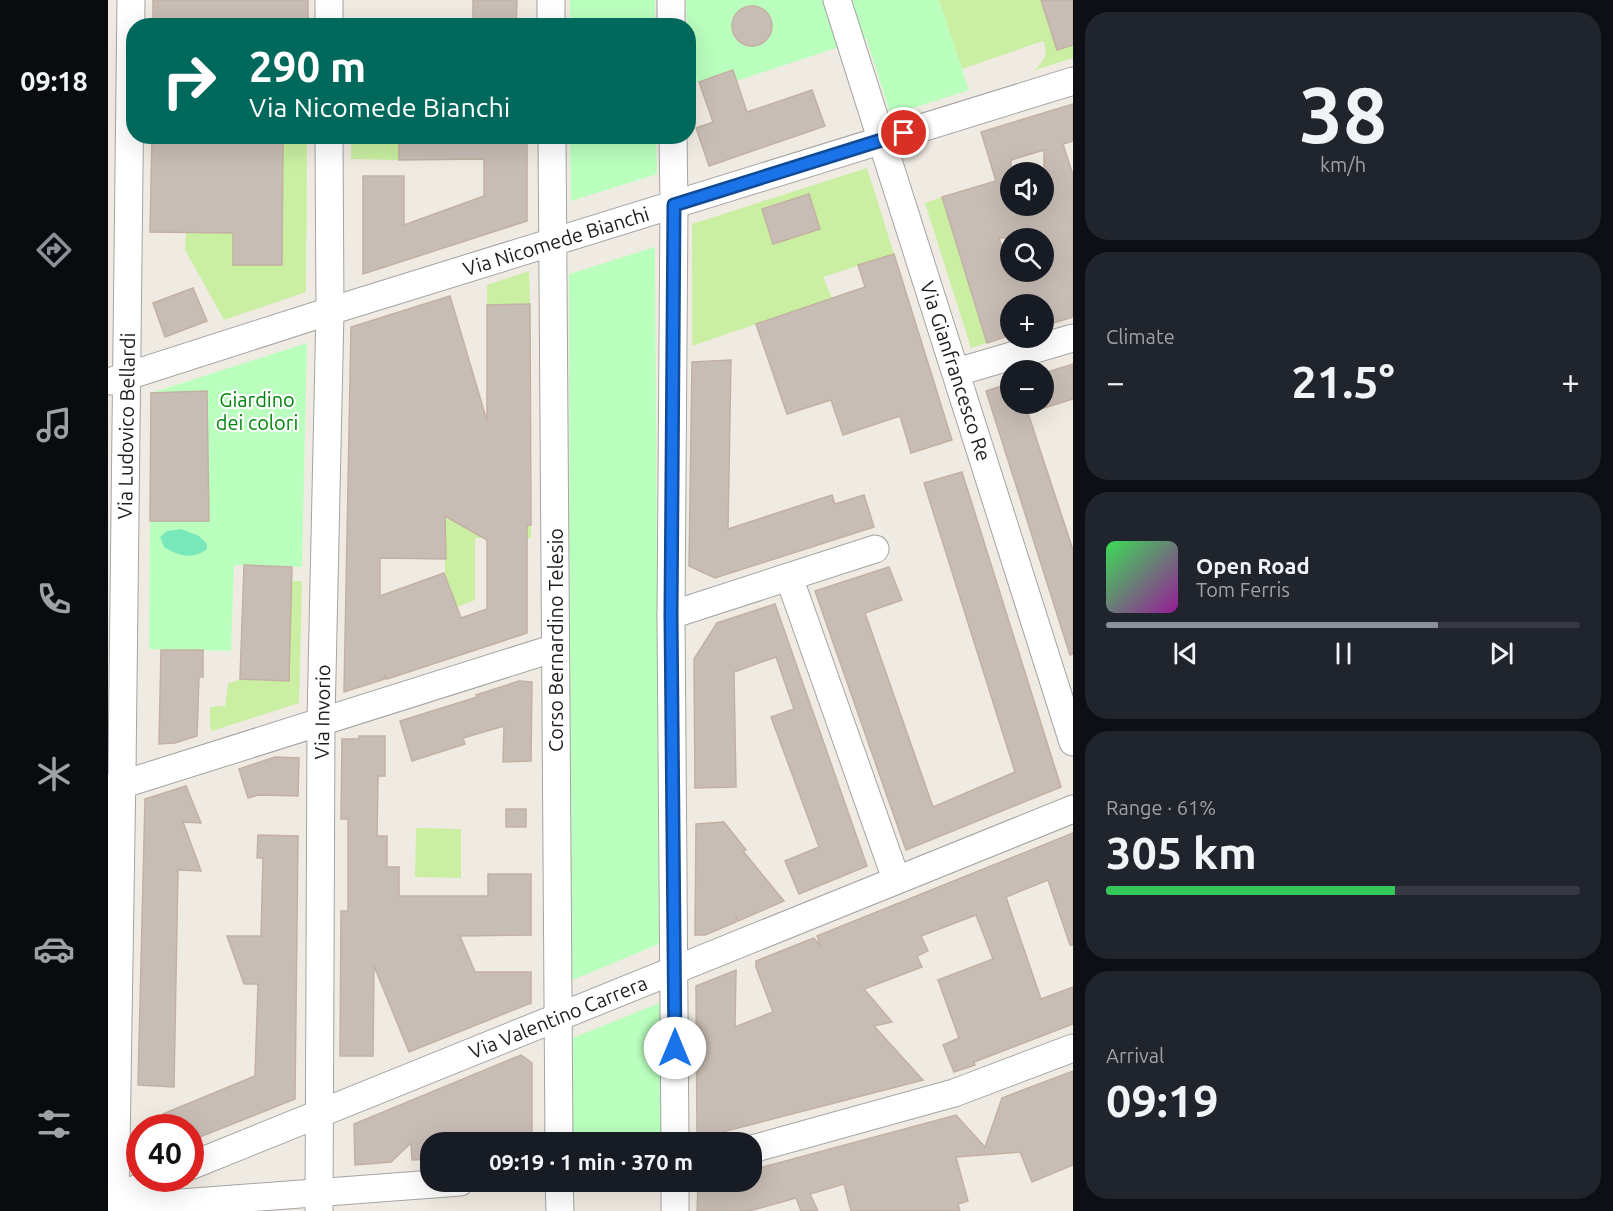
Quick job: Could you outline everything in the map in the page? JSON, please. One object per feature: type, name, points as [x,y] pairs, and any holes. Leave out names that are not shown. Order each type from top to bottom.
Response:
[{"type":"street","name":"Via Ludovico Bellardi","points":[[130,18],[131,0]]},
{"type":"street","points":[[329,0],[329,18]]},
{"type":"street","points":[[551,0],[552,18]]},
{"type":"street","points":[[671,0],[671,18]]},
{"type":"street","name":"Via Gianfrancesco Re","points":[[837,0],[1073,742]]},
{"type":"street","name":"Via Nicomede Bianchi","points":[[117,380],[330,311],[1073,81]]},
{"type":"street","name":"Via Ludovico Bellardi","points":[[111,1202],[117,380],[126,136]]},
{"type":"street","name":"Via Invorio","points":[[320,1113],[321,720],[330,311],[329,144]]},
{"type":"street","name":"Corso Bernardino Telesio","points":[[552,144],[559,1132]]},
{"type":"street","points":[[673,144],[671,615],[675,1132]]},
{"type":"street","points":[[957,372],[1073,338]]},
{"type":"street","points":[[671,615],[875,549]]},
{"type":"street","points":[[789,577],[896,879]]},
{"type":"street","points":[[115,787],[321,720],[555,648]]},
{"type":"street","name":"Via Valentino Carrera","points":[[204,1160],[1073,809]]},
{"type":"street","points":[[762,1146],[954,1093],[1073,1048]]},
{"type":"street","points":[[319,1202],[320,1113]]},
{"type":"street","points":[[111,1202],[154,1205],[319,1202],[420,1188]]},
{"type":"street","points":[[111,1202],[132,1192]]},
{"type":"street","points":[[560,1192],[560,1211]]},
{"type":"street","points":[[675,1192],[675,1211]]},
{"type":"green space","points":[[570,0],[655,0],[655,18],[570,18]]},
{"type":"green space","points":[[686,0],[939,0],[969,90],[891,115],[866,38],[736,81],[732,70],[696,83],[696,18],[687,18]]},
{"type":"green space","points":[[939,0],[1041,0],[1057,50],[1073,45],[1073,58],[1035,70],[1045,57],[1046,50],[1043,41],[962,69]]},
{"type":"green space","points":[[283,144],[307,144],[306,292],[224,320],[185,250],[186,233],[233,233],[233,265],[282,265]]},
{"type":"green space","points":[[351,144],[399,144],[399,160],[351,159]]},
{"type":"green space","points":[[570,144],[656,144],[657,174],[571,201]]},
{"type":"green space","points":[[867,168],[894,254],[823,277],[832,298],[692,346],[692,224]]},
{"type":"green space","points":[[942,197],[987,343],[971,348],[925,203]]},
{"type":"green space","points":[[655,247],[659,944],[570,981],[569,274]]},
{"type":"green space","points":[[529,271],[530,304],[487,305],[487,285]]},
{"type":"green space","name":"Giardino dei colori","points":[[307,343],[302,567],[234,565],[231,651],[149,649],[150,521],[208,521],[207,392],[151,393]]},
{"type":"green space","points":[[445,518],[487,524],[531,525],[531,538],[475,538],[475,600],[457,607],[445,573]]},
{"type":"green space","points":[[181,529],[199,536],[207,544],[207,549],[196,555],[186,556],[164,547],[160,537],[167,531]]},
{"type":"green space","points":[[291,581],[302,581],[299,703],[212,731],[210,707],[225,706],[228,684],[240,679],[289,681]]},
{"type":"green space","points":[[416,828],[461,829],[461,878],[415,877]]},
{"type":"green space","points":[[662,1002],[661,1132],[571,1132],[570,1039]]},
{"type":"building","points":[[153,0],[308,0],[308,18],[153,18]]},
{"type":"building","points":[[473,0],[517,0],[516,18],[473,18]]},
{"type":"building","points":[[1041,0],[1073,0],[1073,45],[1057,50]]},
{"type":"building","points":[[752,6],[766,12],[772,26],[766,40],[752,46],[738,40],[732,26],[738,12]]},
{"type":"building","points":[[733,70],[747,112],[812,90],[825,126],[709,166],[696,128],[713,122],[699,82]]},
{"type":"building","points":[[1073,104],[1073,141],[1063,144],[1073,175],[1073,317],[1054,323],[1054,294],[1000,294],[1000,339],[987,343],[942,197],[996,181],[981,132]]},
{"type":"building","points":[[152,144],[283,144],[282,265],[233,265],[233,233],[150,232]]},
{"type":"building","points":[[399,144],[527,144],[527,221],[363,274],[363,176],[404,176],[404,225],[484,196],[484,159],[399,160]]},
{"type":"building","points":[[809,194],[820,229],[773,244],[762,209]]},
{"type":"building","points":[[894,254],[952,440],[911,453],[900,416],[843,435],[831,400],[787,414],[756,324],[865,287],[858,265]]},
{"type":"building","points":[[193,288],[207,321],[165,337],[153,303]]},
{"type":"building","points":[[450,296],[487,421],[487,305],[530,304],[531,525],[527,525],[527,633],[387,679],[385,674],[385,679],[344,692],[351,327]],"holes":[[[445,516],[487,540],[487,609],[461,618],[444,573],[380,596],[380,558],[446,559]]]},
{"type":"building","points":[[731,360],[728,529],[832,495],[835,504],[864,495],[874,527],[715,578],[689,566],[692,362]]},
{"type":"building","points":[[1073,364],[1073,399],[1054,405],[1054,370]]},
{"type":"building","points":[[1000,387],[1000,414],[1028,414],[1073,550],[1073,654],[1070,655],[986,391]]},
{"type":"building","points":[[207,391],[209,521],[150,521],[151,393]]},
{"type":"building","points":[[962,472],[1061,787],[906,850],[815,591],[889,567],[902,600],[865,613],[933,807],[1015,772],[924,483]]},
{"type":"building","points":[[244,565],[292,567],[289,681],[240,679]]},
{"type":"building","points":[[775,604],[867,866],[799,894],[785,861],[819,847],[771,717],[794,709],[776,657],[734,672],[736,787],[695,788],[694,659],[717,623]]},
{"type":"building","points":[[161,650],[203,650],[203,677],[199,677],[197,736],[175,743],[159,744]]},
{"type":"building","points":[[519,681],[532,682],[531,761],[503,762],[504,726],[463,738],[465,744],[412,761],[400,721]]},
{"type":"building","points":[[359,736],[385,736],[385,776],[378,776],[377,836],[387,836],[387,867],[399,867],[399,896],[488,896],[488,874],[531,874],[531,935],[460,936],[475,972],[531,972],[531,1003],[409,1052],[374,966],[373,1056],[340,1056],[341,911],[348,911],[348,819],[341,819],[342,739],[359,739]]},
{"type":"building","points":[[275,757],[299,758],[298,796],[258,795],[248,798],[239,769]]},
{"type":"building","points":[[186,786],[201,823],[183,822],[201,871],[178,870],[174,1087],[138,1085],[145,799]]},
{"type":"building","points":[[506,809],[526,809],[526,827],[506,827]]},
{"type":"building","points":[[724,822],[746,850],[743,851],[784,901],[738,921],[736,916],[736,922],[705,935],[695,935],[696,824]]},
{"type":"building","points":[[1073,833],[1073,945],[1070,945],[1048,880],[1006,897],[1041,999],[1073,987],[1073,1024],[954,1072],[943,1045],[959,1038],[938,980],[993,959],[976,915],[921,936],[928,951],[917,956],[922,967],[864,989],[892,1022],[874,1026],[923,1080],[723,1132],[697,1132],[696,986],[736,970],[735,1027],[773,1012],[756,967],[756,961],[814,938],[821,947],[817,936]]},
{"type":"building","points":[[258,835],[298,836],[295,1099],[204,1135],[204,1114],[163,1114],[255,1076],[258,984],[244,984],[227,936],[261,936],[263,858],[257,858]]},
{"type":"building","points":[[521,1055],[532,1063],[532,1132],[420,1132],[420,1160],[412,1160],[411,1143],[391,1162],[355,1165],[354,1124]]},
{"type":"building","points":[[1073,1071],[1073,1165],[1032,1182],[1020,1152],[956,1157],[968,1201],[958,1204],[960,1211],[851,1211],[844,1184],[810,1194],[818,1211],[801,1211],[796,1198],[749,1211],[697,1211],[698,1192],[762,1192],[762,1167],[956,1115],[985,1147],[1002,1098]]},
{"type":"route","points":[[675,1048],[671,615],[674,205],[904,133]]}]
